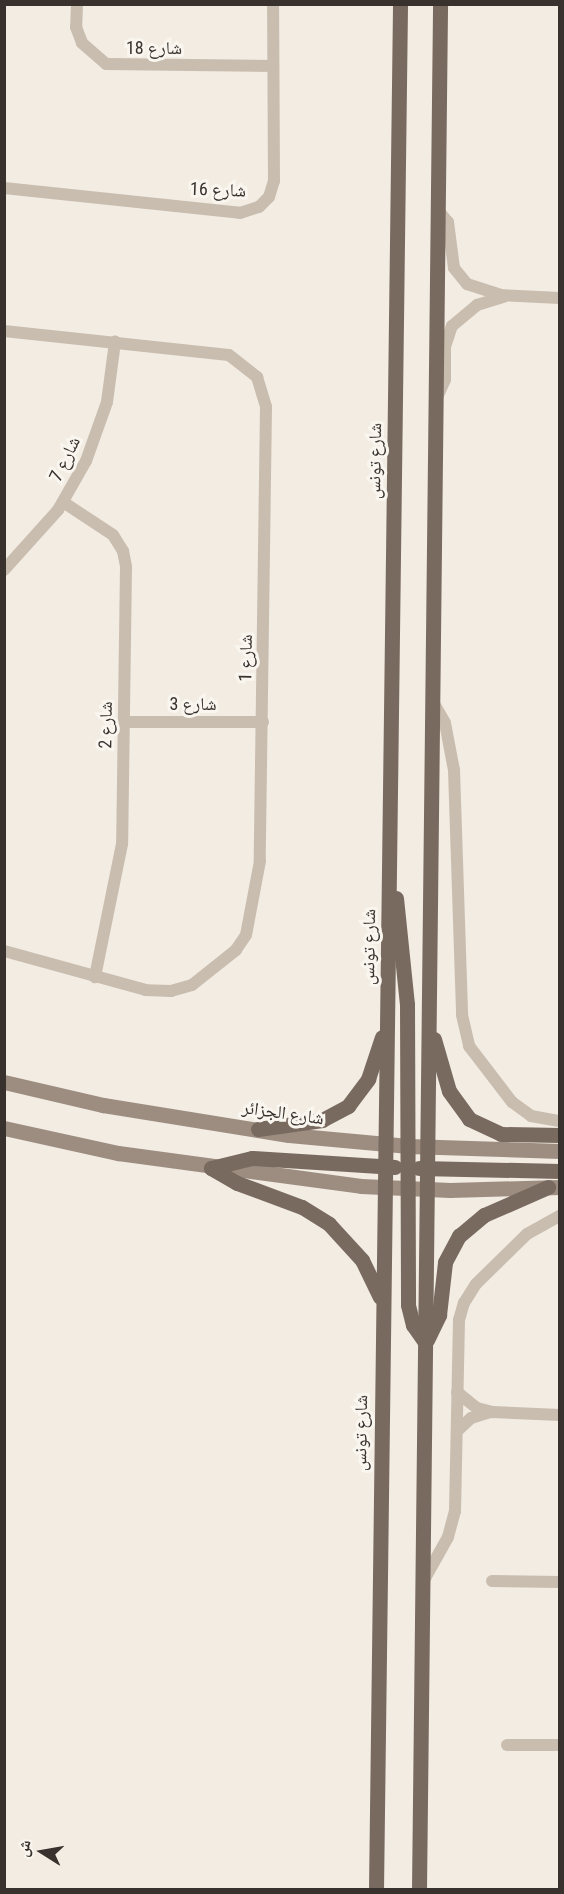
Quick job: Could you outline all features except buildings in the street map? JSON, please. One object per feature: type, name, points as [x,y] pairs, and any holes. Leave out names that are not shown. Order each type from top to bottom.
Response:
[{"type":"main road","name":"شارع تونس","points":[[376,1890],[400,4]]},
{"type":"main road","points":[[419,1890],[440,4]]},
{"type":"main road","points":[[389,872],[406,979],[408,1305],[413,1325],[425,1342]]},
{"type":"main road","points":[[429,1017],[449,1091],[469,1119],[501,1134],[560,1135]]},
{"type":"main road","points":[[258,1129],[322,1120],[348,1106],[368,1079],[387,1023]]},
{"type":"main road","name":"شارع الجزائر","points":[[4,1082],[103,1105],[258,1129],[385,1145],[560,1151]]},
{"type":"main road","points":[[4,1128],[76,1146],[211,1168],[385,1187],[428,1190],[554,1187]]},
{"type":"main road","points":[[211,1168],[252,1158],[428,1169],[560,1171]]},
{"type":"main road","points":[[211,1168],[237,1183],[302,1207],[329,1224],[362,1260],[383,1306]]},
{"type":"main road","points":[[425,1342],[439,1315],[445,1262],[459,1236],[484,1215],[554,1187]]},
{"type":"street","name":"شارع 18","points":[[77,4],[76,27],[82,43],[93,57],[106,64],[273,66]]},
{"type":"street","name":"شارع 16","points":[[4,188],[240,213],[253,210],[269,196],[274,182],[273,4]]},
{"type":"street","points":[[437,209],[448,222],[450,254],[458,274],[483,291],[513,296],[560,298]]},
{"type":"street","points":[[434,403],[445,380],[445,347],[452,326],[477,305],[513,296]]},
{"type":"street","name":"شارع 1","points":[[4,331],[230,355],[251,369],[262,387],[266,407],[260,861],[253,908],[241,943],[192,985],[182,988],[146,990],[4,951]]},
{"type":"street","name":"شارع 7","points":[[4,570],[43,530],[63,502],[99,429],[107,402],[115,342]]},
{"type":"street","name":"شارع 2","points":[[63,502],[105,528],[123,551],[122,844],[95,977]]},
{"type":"street","points":[[432,700],[445,723],[454,770],[462,1015],[469,1046],[512,1102],[531,1116],[560,1121]]},
{"type":"street","name":"شارع 3","points":[[124,722],[263,722]]},
{"type":"street","points":[[424,1580],[452,1524],[457,1431],[459,1320],[467,1296],[527,1234],[560,1216]]},
{"type":"street","points":[[457,1392],[477,1408],[492,1412],[560,1415]]},
{"type":"street","points":[[457,1431],[471,1418],[492,1412]]},
{"type":"street","points":[[492,1581],[560,1582]]},
{"type":"street","points":[[507,1744],[560,1745]]}]
